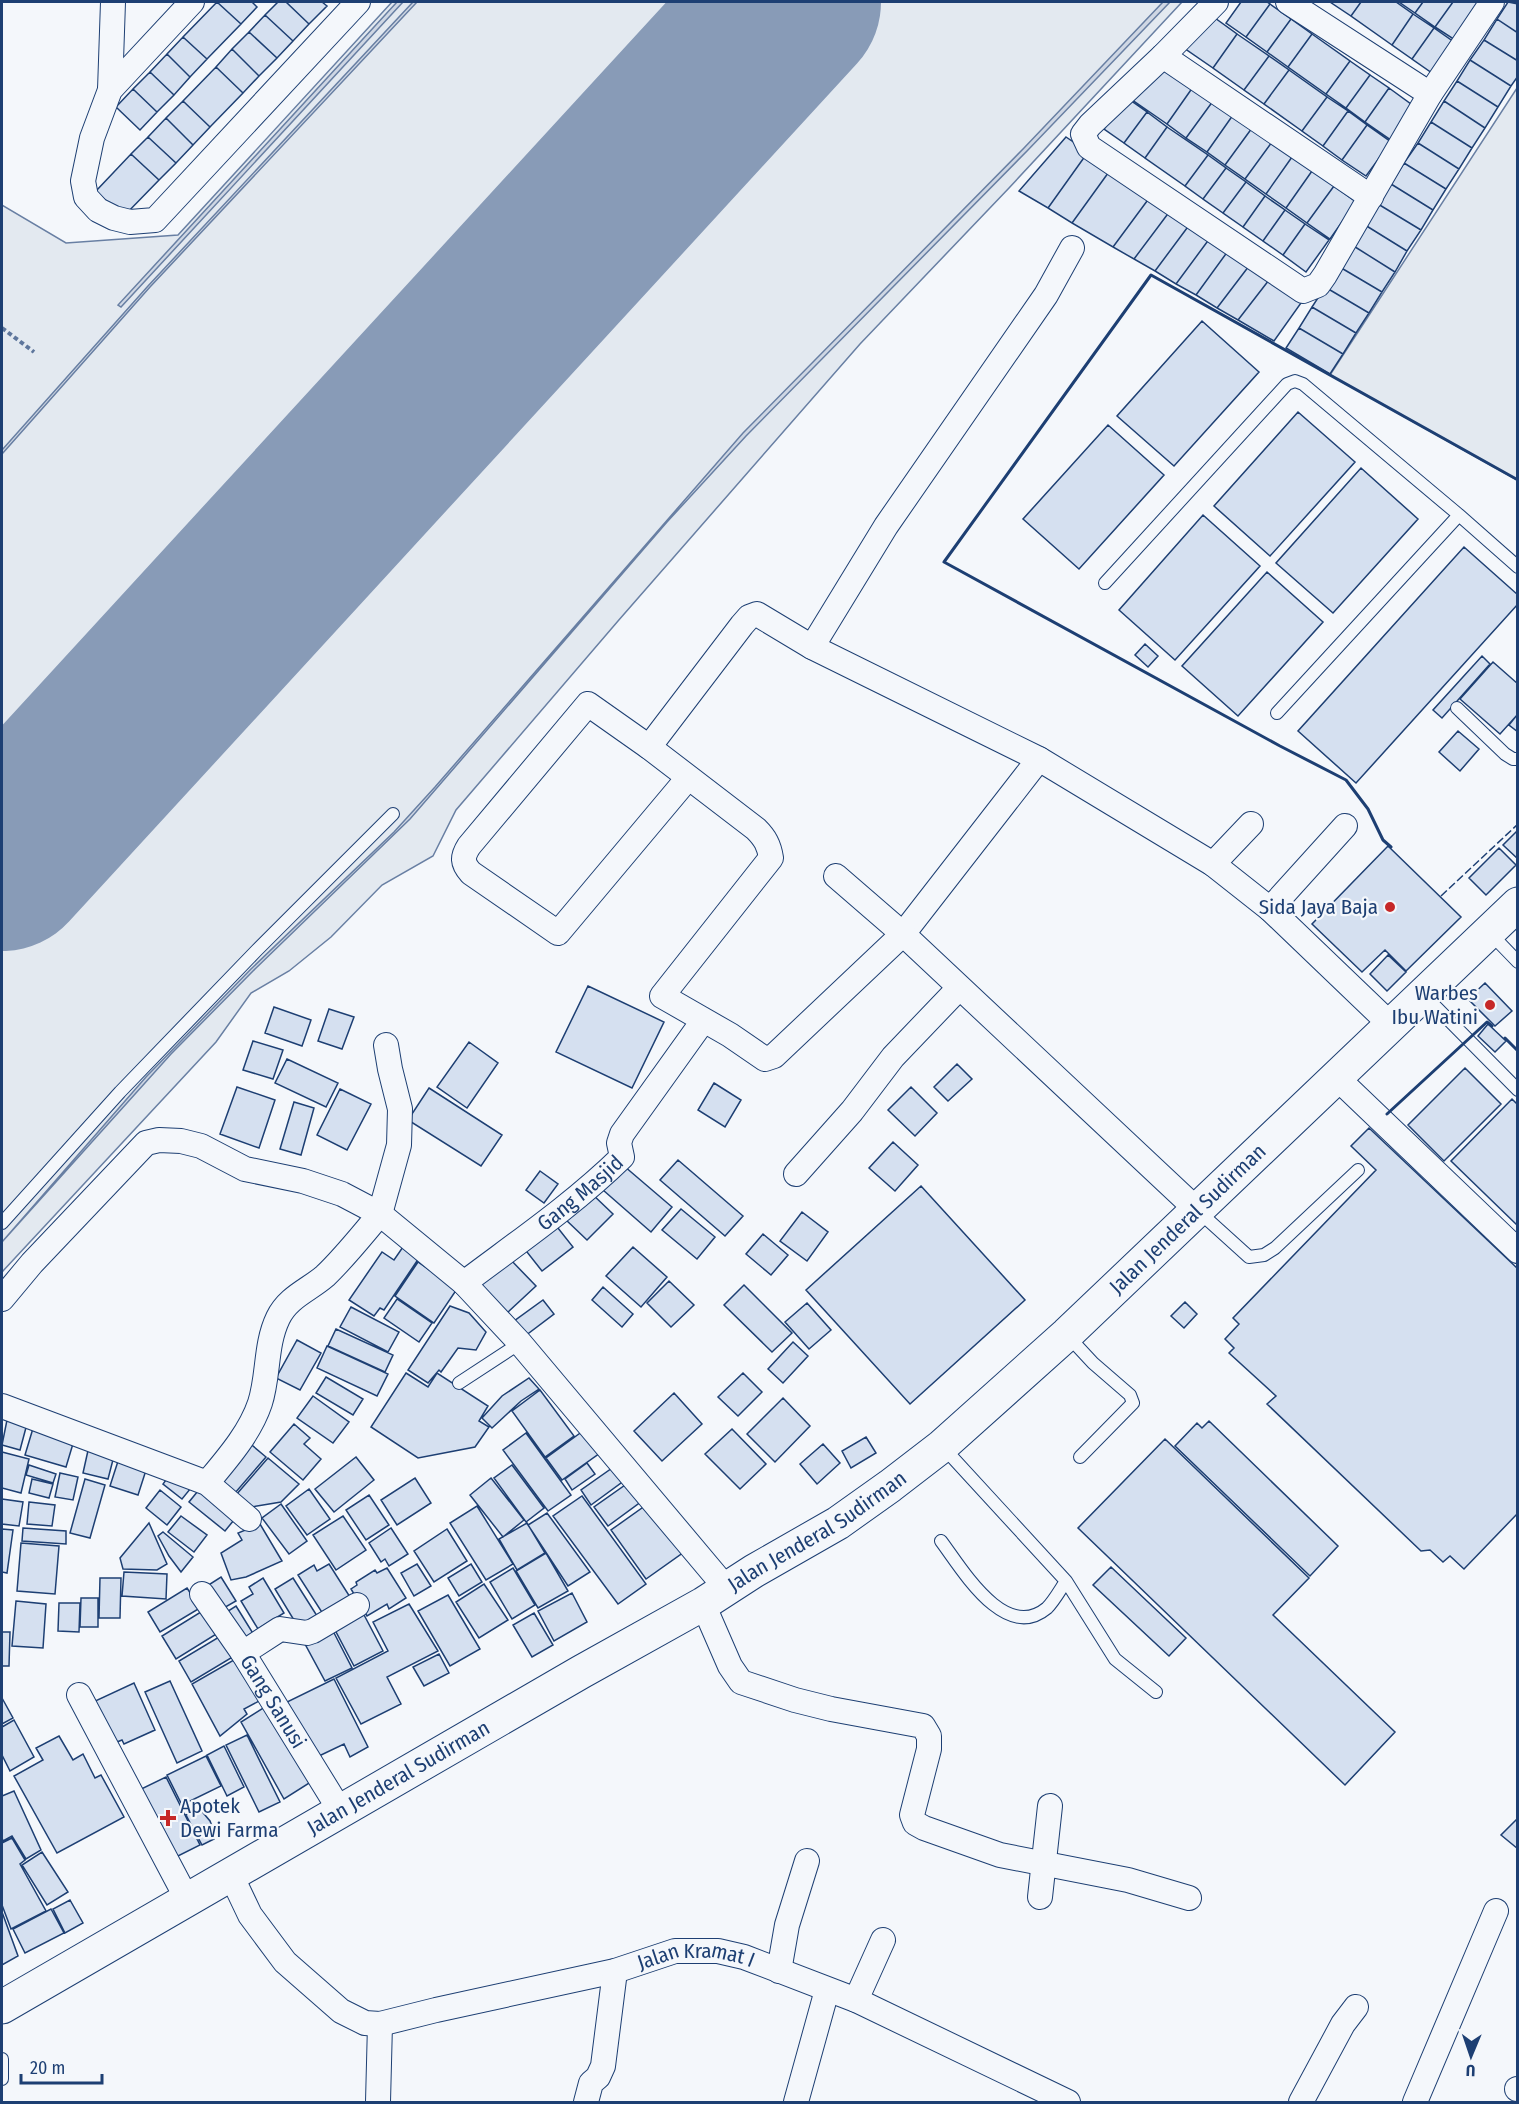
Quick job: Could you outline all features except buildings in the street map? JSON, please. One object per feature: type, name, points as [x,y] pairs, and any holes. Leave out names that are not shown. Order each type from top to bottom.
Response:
[{"type":"highway","name":"Jalan Jenderal Sudirman","points":[[2,2007],[838,1523],[942,1446],[1066,1334],[1518,904]]},
{"type":"street","points":[[113,2],[110,90],[94,130],[83,181],[86,197],[98,210],[114,218],[130,222],[154,220],[358,2]]},
{"type":"street","points":[[110,90],[192,2]]},
{"type":"street","points":[[1216,2],[1083,134],[1089,147],[1303,291],[1318,285],[1430,94],[1492,2]]},
{"type":"street","points":[[1288,2],[1430,94]]},
{"type":"street","points":[[1163,56],[1371,197]]},
{"type":"street","points":[[812,647],[886,526],[1046,296],[1072,248]]},
{"type":"street","points":[[649,747],[749,617],[757,614],[812,647],[1039,759],[1213,864],[1270,909],[1390,1024]]},
{"type":"street","points":[[688,778],[558,933],[471,873],[465,866],[463,855],[469,846],[588,704],[649,747],[765,837],[770,847],[771,858],[662,996],[730,1035],[765,1059],[774,1056],[903,934],[1039,759]]},
{"type":"street","points":[[1213,864],[1251,824]]},
{"type":"street","points":[[1270,909],[1345,826]]},
{"type":"street","points":[[836,876],[903,934],[1196,1209]]},
{"type":"street","points":[[796,1174],[852,1111],[893,1057],[959,988]]},
{"type":"street","name":"Gang Masjid","points":[[464,1283],[540,1226],[607,1172],[622,1157],[619,1143],[622,1134],[704,1021]]},
{"type":"street","points":[[207,1483],[234,1450],[252,1422],[260,1402],[269,1344],[279,1317],[294,1297],[326,1275],[380,1214],[399,1145],[400,1109],[386,1045]]},
{"type":"street","points":[[1335,1076],[1518,1251]]},
{"type":"street","points":[[2,1299],[32,1263],[146,1143],[159,1140],[181,1141],[201,1146],[245,1169],[313,1184],[342,1194],[380,1214],[464,1283],[520,1343],[715,1596],[730,1666],[741,1682],[831,1709],[923,1726],[929,1736],[929,1749],[912,1815],[915,1823],[924,1828],[1000,1855],[1128,1880],[1189,1898]]},
{"type":"street","points":[[2,1412],[207,1483],[249,1519]]},
{"type":"street","name":"Gang Sanusi","points":[[201,1594],[243,1653],[341,1812]]},
{"type":"street","points":[[243,1653],[280,1629],[307,1633],[357,1605]]},
{"type":"street","points":[[79,1695],[187,1899]]},
{"type":"street","points":[[1040,1897],[1050,1806]]},
{"type":"street","points":[[779,1971],[787,1925],[807,1861]]},
{"type":"street","points":[[231,1875],[250,1915],[285,1962],[341,2011],[365,2023],[380,2024],[378,2103]]},
{"type":"street","points":[[1415,2103],[1496,1911]]},
{"type":"street","points":[[856,2000],[883,1940]]},
{"type":"street","name":"Jalan Kramat I","points":[[380,2024],[615,1971],[675,1951],[696,1949],[718,1951],[744,1957],[856,2000],[1068,2103]]},
{"type":"street","points":[[586,2103],[591,2083],[598,2077],[603,2067],[615,1971]]},
{"type":"street","points":[[796,2103],[827,1990]]},
{"type":"street","points":[[1301,2103],[1343,2024],[1356,2007]]},
{"type":"lane","points":[[1105,583],[1287,384],[1295,381],[1303,384],[1518,567]]},
{"type":"lane","points":[[1277,713],[1459,515]]},
{"type":"lane","points":[[1457,708],[1495,744],[1513,759],[1518,759]]},
{"type":"lane","points":[[2,1223],[120,1092],[393,814]]},
{"type":"lane","points":[[1488,931],[1518,962]]},
{"type":"lane","points":[[1423,993],[1518,1090]]},
{"type":"lane","points":[[1196,1209],[1249,1257],[1264,1255],[1275,1248],[1358,1170]]},
{"type":"lane","points":[[1066,1334],[1093,1363],[1130,1395],[1133,1403],[1080,1457]]},
{"type":"lane","points":[[459,1383],[520,1343]]},
{"type":"lane","points":[[942,1446],[1066,1581],[1115,1659],[1156,1692]]},
{"type":"lane","points":[[941,1541],[984,1598],[1012,1617],[1030,1617],[1047,1608],[1066,1581]]},
{"type":"lane","points":[[2,2059],[2,2079]]},
{"type":"path","points":[[2,328],[34,352]]},
{"type":"shaded area","points":[[392,2],[707,2],[2,769],[2,205],[66,243],[178,235]]},
{"type":"shaded area","points":[[397,2],[403,2],[121,307],[118,305]]},
{"type":"shaded area","points":[[413,2],[417,2],[150,287],[2,454],[2,450],[148,286]]},
{"type":"shaded area","points":[[871,2],[1182,2],[860,344],[456,810],[433,856],[382,885],[331,937],[289,971],[251,993],[216,1042],[2,1272],[2,949]]},
{"type":"shaded area","points":[[1163,2],[1170,2],[1027,151],[746,436],[667,522],[410,819],[171,1054],[2,1242],[146,1077],[251,969],[394,832],[743,433],[1024,148]]},
{"type":"shaded area","points":[[1517,88],[1518,480],[1330,375]]},
{"type":"runway","points":[[2,860],[790,2]]},
{"type":"fence","points":[[1441,896],[1518,824]]},
{"type":"wall","points":[[1391,847],[1383,840],[1368,809],[1346,780],[944,562],[1151,275],[1518,480]]},
{"type":"wall","points":[[1387,1114],[1487,1022],[1492,1026]]},
{"type":"wall","points":[[1505,1038],[1518,1051]]},
{"type":"place","name":"Sida Jaya Baja","points":[[1390,907]]},
{"type":"place","name":"Warbes Ibu Watini","points":[[1490,1005]]},
{"type":"place","name":"Apotek Dewi Farma","points":[[168,1818]]}]
